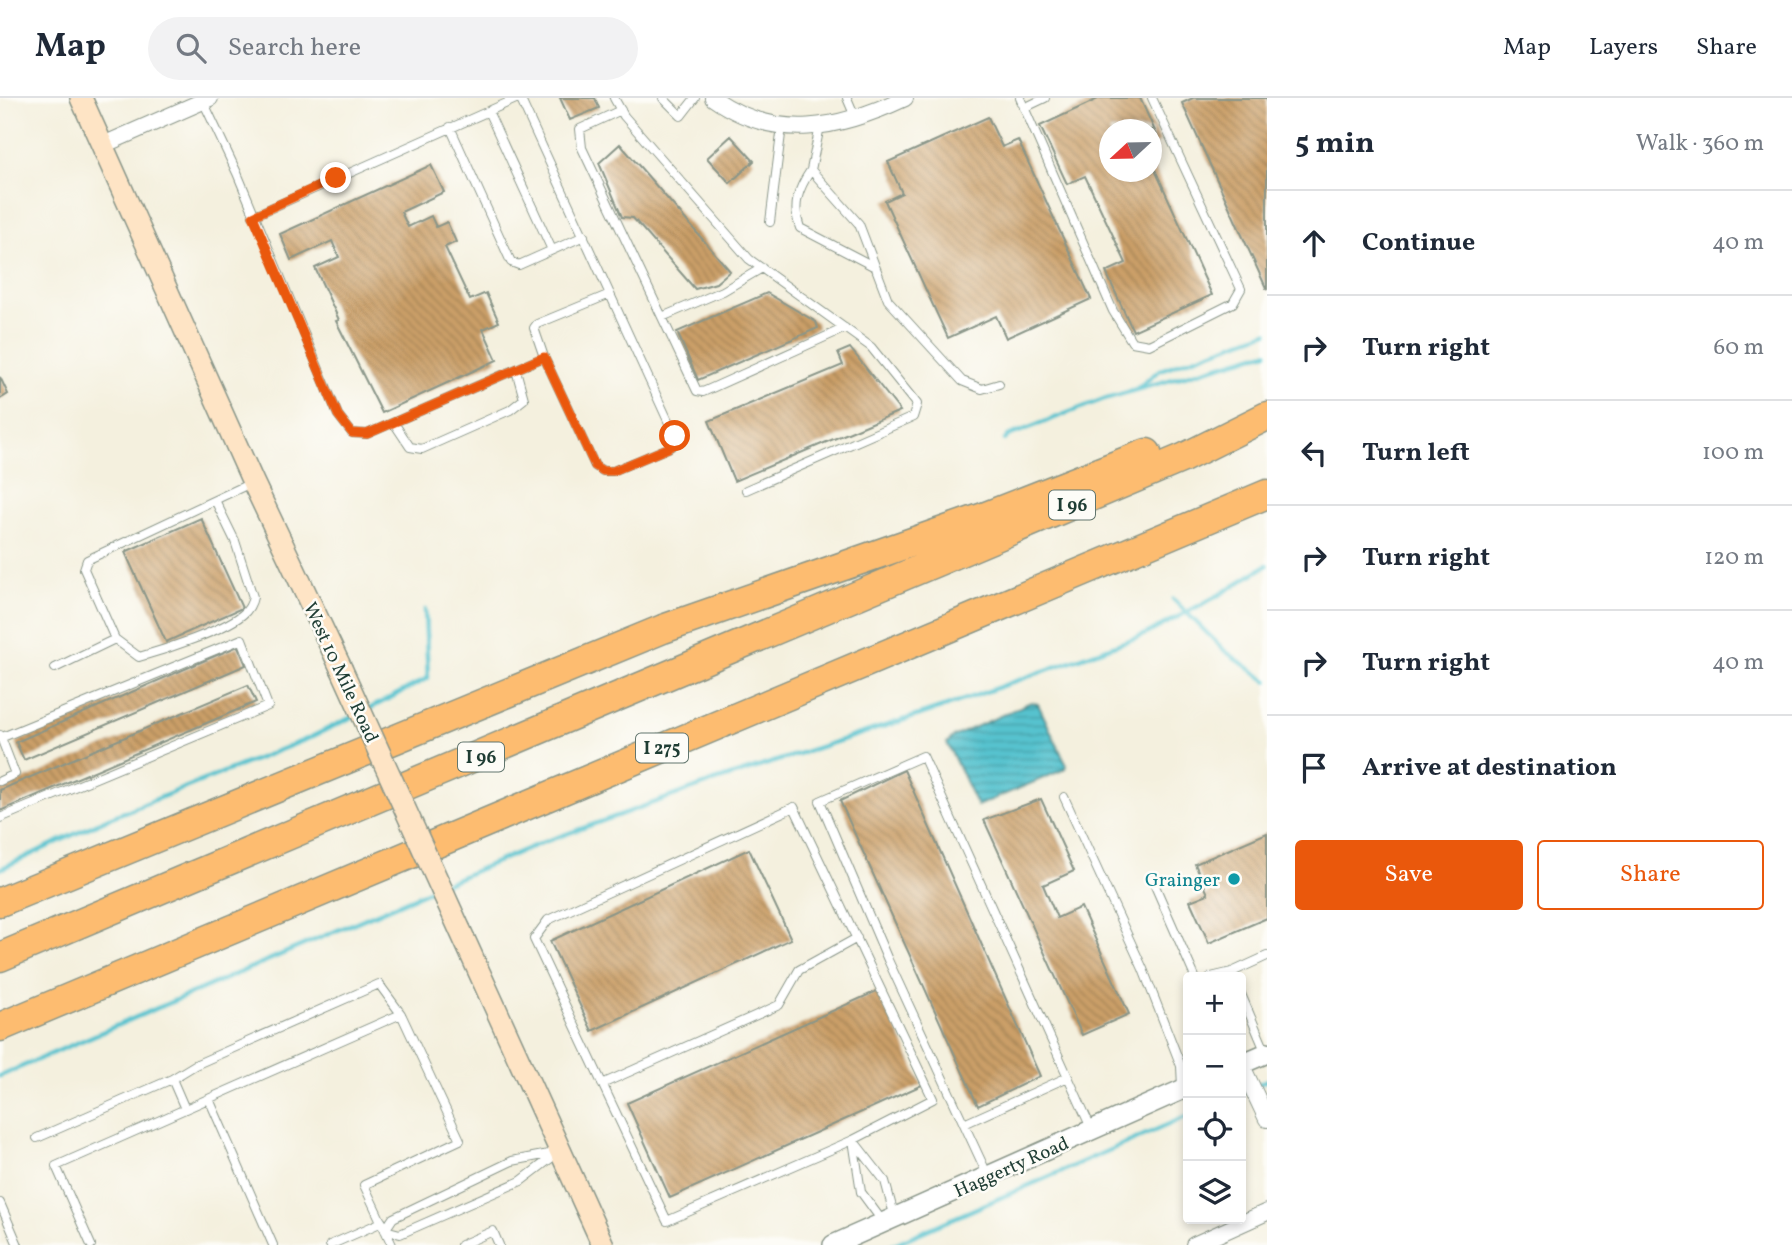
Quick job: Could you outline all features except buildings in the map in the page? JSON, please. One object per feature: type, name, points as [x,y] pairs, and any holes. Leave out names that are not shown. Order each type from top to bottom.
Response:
[{"type":"highway","points":[[0,902],[663,629],[981,518],[1267,407]]},
{"type":"highway","name":"I 96","points":[[0,957],[1183,458],[1267,416]]},
{"type":"highway","name":"I 275","points":[[0,1027],[1267,494]]},
{"type":"main road","name":"West 10 Mile Road","points":[[81,98],[253,482],[341,668],[603,1245]]},
{"type":"street","points":[[713,98],[742,115],[782,126],[820,126],[856,119],[905,98]]},
{"type":"street","points":[[103,145],[198,101]]},
{"type":"street","points":[[1246,1062],[1267,1054]]},
{"type":"street","points":[[1246,1075],[1267,1119]]},
{"type":"street","name":"Haggerty Road","points":[[833,1245],[1183,1090]]},
{"type":"street","points":[[1194,1245],[1267,1212]]},
{"type":"lane","points":[[253,216],[519,98],[584,236],[675,436],[674,444],[613,471],[603,471],[595,466],[544,357],[534,328],[537,324],[610,294]]},
{"type":"lane","points":[[614,98],[621,110],[749,259],[871,347],[917,404],[913,417],[746,491]]},
{"type":"lane","points":[[663,98],[681,116],[695,98]]},
{"type":"lane","points":[[847,98],[856,119]]},
{"type":"lane","points":[[1020,98],[1112,311],[1132,342],[1149,345],[1233,303],[1241,289],[1152,98]]},
{"type":"lane","points":[[1024,108],[1045,98]]},
{"type":"lane","points":[[198,101],[253,216],[338,415],[352,433],[367,434],[544,357]]},
{"type":"lane","points":[[621,110],[580,129],[582,148],[697,391],[703,392],[845,328]]},
{"type":"lane","points":[[488,111],[552,250]]},
{"type":"lane","points":[[770,222],[782,126]]},
{"type":"lane","points":[[820,126],[811,170],[800,187],[796,204],[800,228],[875,267]]},
{"type":"lane","points":[[450,127],[511,262],[519,265],[584,236]]},
{"type":"lane","points":[[811,170],[859,224],[888,299],[962,381],[982,389],[999,384]]},
{"type":"lane","points":[[662,317],[723,292],[762,268]]},
{"type":"lane","points":[[394,423],[410,447],[422,449],[510,410],[524,399],[516,370]]},
{"type":"lane","points":[[215,500],[235,541],[254,597],[251,604],[243,615],[168,649],[139,657],[115,639],[83,564],[119,544],[253,482]]},
{"type":"lane","points":[[55,668],[115,639]]},
{"type":"lane","points":[[0,781],[15,774],[0,737],[242,639],[268,706],[0,818]]},
{"type":"lane","points":[[988,1176],[820,801],[923,756],[1092,1130]]},
{"type":"lane","points":[[1064,797],[1143,969],[1181,1066],[1183,1078]]},
{"type":"lane","points":[[794,807],[933,1099],[853,1140],[667,1220],[602,1084],[534,939],[548,920],[794,807]]},
{"type":"lane","points":[[1152,879],[1193,972]]},
{"type":"lane","points":[[602,1084],[779,1005],[799,970],[857,938]]},
{"type":"lane","points":[[1238,972],[1267,956]]},
{"type":"lane","points":[[37,1138],[379,984],[401,1014],[460,1140],[364,1185],[392,1245]]},
{"type":"lane","points":[[1246,1006],[1267,1054]]},
{"type":"lane","points":[[91,1245],[56,1166],[401,1014]]},
{"type":"lane","points":[[964,1124],[1068,1077]]},
{"type":"lane","points":[[172,1079],[185,1110]]},
{"type":"lane","points":[[209,1099],[273,1245]]},
{"type":"lane","points":[[853,1140],[861,1192],[889,1220]]},
{"type":"lane","points":[[853,1140],[885,1181],[889,1220]]},
{"type":"lane","points":[[383,1226],[400,1234],[509,1186],[559,1152]]},
{"type":"lane","points":[[330,1245],[383,1226],[393,1218],[512,1161],[559,1152]]},
{"type":"lane","points":[[0,1203],[18,1245]]},
{"type":"lane","points":[[461,1245],[493,1231],[499,1245]]},
{"type":"water","points":[[1031,702],[1038,704],[1066,764],[1065,769],[977,806],[947,743],[953,737]]},
{"type":"waterway","points":[[1135,390],[1160,370],[1267,332]]},
{"type":"waterway","points":[[1005,440],[1008,436],[1104,399],[1267,352]]},
{"type":"waterway","points":[[444,884],[541,843],[712,782],[944,707],[1146,634],[1219,595],[1267,565]]},
{"type":"waterway","points":[[1173,599],[1225,651],[1267,681]]},
{"type":"waterway","points":[[367,710],[428,678],[425,610]]},
{"type":"waterway","points":[[0,869],[109,818],[307,739],[356,715]]},
{"type":"waterway","points":[[0,1076],[433,889]]},
{"type":"waterway","points":[[1246,1090],[1267,1080]]},
{"type":"waterway","points":[[892,1245],[1183,1118]]},
{"type":"place","name":"Grainger","points":[[1234,879]]},
{"type":"route","points":[[336,178],[253,216],[338,415],[352,433],[367,434],[544,357],[595,466],[603,471],[613,471],[668,448],[674,444],[675,436]]}]
